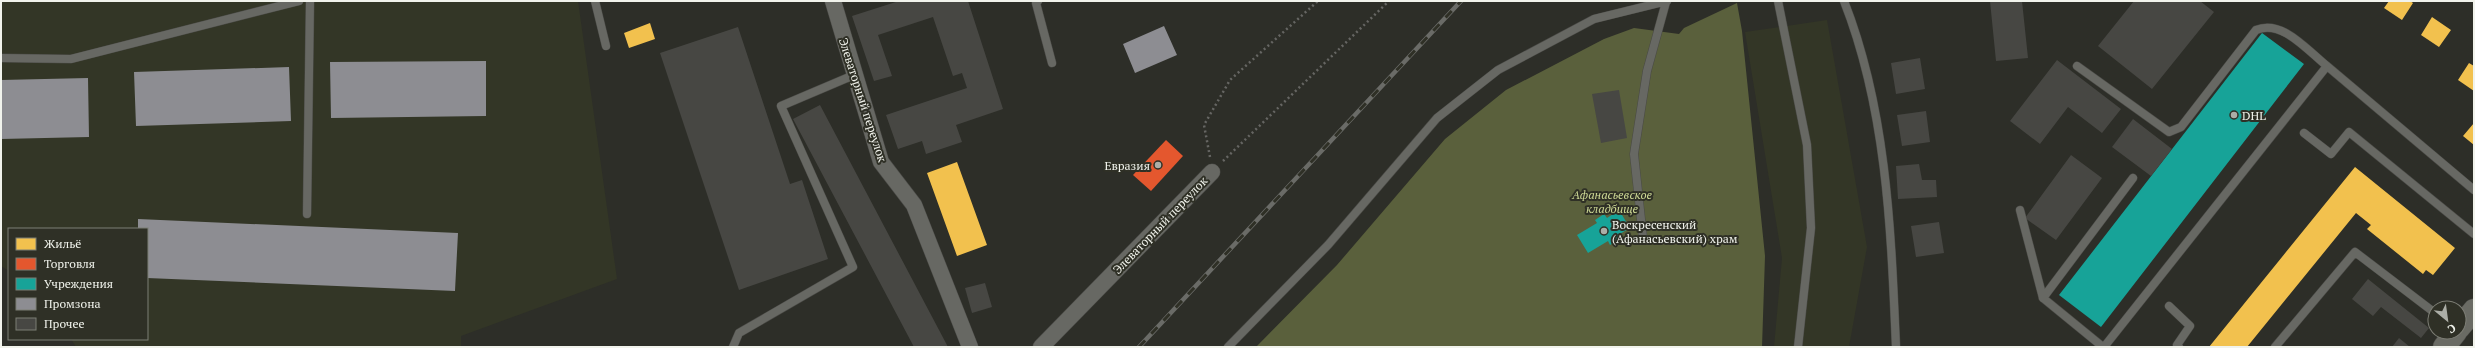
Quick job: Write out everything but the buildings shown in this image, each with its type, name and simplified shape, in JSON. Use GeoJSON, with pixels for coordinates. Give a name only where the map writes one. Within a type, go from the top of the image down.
{"type":"FeatureCollection","features":[{"type":"Feature","properties":{"kind":"main road"},"geometry":{"type":"LineString","coordinates":[[2467,318],[2474,310]]}},
{"type":"Feature","properties":{"kind":"street","name":"Элеваторный переулок"},"geometry":{"type":"LineString","coordinates":[[835,2],[854,75],[881,162],[914,205],[970,347]]}},
{"type":"Feature","properties":{"kind":"street","name":"Элеваторный переулок"},"geometry":{"type":"LineString","coordinates":[[1041,347],[1212,172]]}},
{"type":"Feature","properties":{"kind":"lane"},"geometry":{"type":"LineString","coordinates":[[1,58],[71,58],[299,1]]}},
{"type":"Feature","properties":{"kind":"lane"},"geometry":{"type":"LineString","coordinates":[[307,214],[310,1]]}},
{"type":"Feature","properties":{"kind":"lane"},"geometry":{"type":"LineString","coordinates":[[596,1],[606,46]]}},
{"type":"Feature","properties":{"kind":"lane"},"geometry":{"type":"LineString","coordinates":[[1038,1],[1036,3],[1052,63]]}},
{"type":"Feature","properties":{"kind":"lane"},"geometry":{"type":"LineString","coordinates":[[1778,1],[1807,145],[1811,228],[1798,347]]}},
{"type":"Feature","properties":{"kind":"lane"},"geometry":{"type":"LineString","coordinates":[[1844,1],[1865,63],[1880,145],[1891,225],[1896,347]]}},
{"type":"Feature","properties":{"kind":"lane"},"geometry":{"type":"LineString","coordinates":[[1228,347],[1328,245],[1437,118],[1498,70],[1594,19],[1667,2],[1647,71],[1634,154],[1644,238]]}},
{"type":"Feature","properties":{"kind":"lane"},"geometry":{"type":"LineString","coordinates":[[2077,66],[2169,132],[2181,127],[2256,30],[2266,26],[2282,30],[2474,190]]}},
{"type":"Feature","properties":{"kind":"lane"},"geometry":{"type":"LineString","coordinates":[[2020,210],[2043,298],[2103,347],[2327,66]]}},
{"type":"Feature","properties":{"kind":"lane"},"geometry":{"type":"LineString","coordinates":[[733,347],[739,333],[853,267],[781,106],[854,75]]}},
{"type":"Feature","properties":{"kind":"lane"},"geometry":{"type":"LineString","coordinates":[[2304,133],[2331,154],[2349,132],[2474,234]]}},
{"type":"Feature","properties":{"kind":"lane"},"geometry":{"type":"LineString","coordinates":[[2043,298],[2133,178]]}},
{"type":"Feature","properties":{"kind":"lane"},"geometry":{"type":"LineString","coordinates":[[2275,347],[2355,252],[2427,307]]}},
{"type":"Feature","properties":{"kind":"lane"},"geometry":{"type":"LineString","coordinates":[[2169,306],[2190,326],[2177,345],[2179,347]]}},
{"type":"Feature","properties":{"kind":"path"},"geometry":{"type":"LineString","coordinates":[[1212,172],[1204,125],[1230,80],[1318,1]]}},
{"type":"Feature","properties":{"kind":"path"},"geometry":{"type":"LineString","coordinates":[[1212,172],[1389,1]]}},
{"type":"Feature","properties":{"kind":"shaded area"},"geometry":{"type":"Polygon","coordinates":[[[1,1],[578,1],[617,279],[461,336],[461,347],[76,347],[72,340],[148,340],[148,228],[8,228],[8,270],[1,266],[1,1]]]}},
{"type":"Feature","properties":{"kind":"shaded area"},"geometry":{"type":"Polygon","coordinates":[[[1827,20],[1867,247],[1849,347],[1774,347],[1782,258],[1745,32],[1827,20]]]}},
{"type":"Feature","properties":{"kind":"green space","name":"Афанасьевское кладбище"},"geometry":{"type":"Polygon","coordinates":[[[1737,3],[1742,31],[1765,256],[1762,347],[1256,347],[1337,265],[1445,139],[1506,90],[1604,39],[1634,28],[1679,34],[1684,28],[1737,3]]]}},
{"type":"Feature","properties":{"kind":"railway"},"geometry":{"type":"LineString","coordinates":[[1139,347],[1461,1]]}},
{"type":"Feature","properties":{"kind":"place","name":"DHL"},"geometry":{"type":"Point","coordinates":[2234,115]}},
{"type":"Feature","properties":{"kind":"place","name":"Евразия"},"geometry":{"type":"Point","coordinates":[1158,165]}},
{"type":"Feature","properties":{"kind":"place","name":"Воскресенский (Афанасьевский) храм"},"geometry":{"type":"Point","coordinates":[1604,231]}}]}
